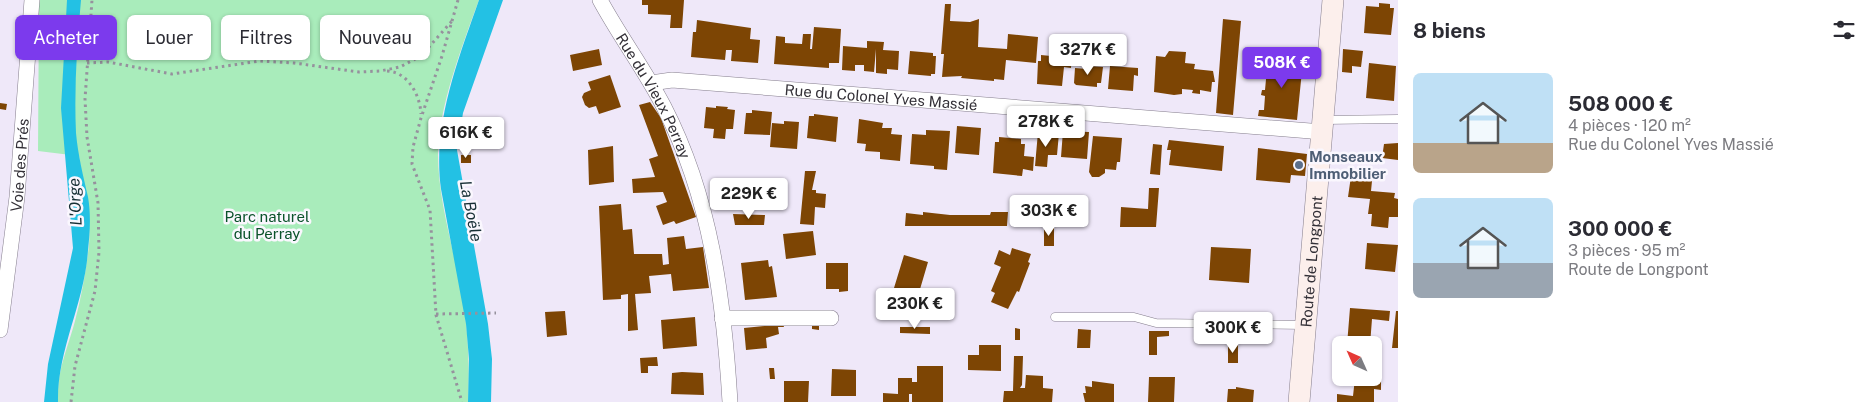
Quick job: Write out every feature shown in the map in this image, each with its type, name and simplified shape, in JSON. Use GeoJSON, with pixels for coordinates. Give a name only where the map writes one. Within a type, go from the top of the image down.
{"type":"FeatureCollection","features":[{"type":"Feature","properties":{"kind":"main road","name":"Route de Longpont"},"geometry":{"type":"LineString","coordinates":[[1299,402],[1333,0]]}},
{"type":"Feature","properties":{"kind":"street","name":"Voie des Prés"},"geometry":{"type":"LineString","coordinates":[[0,330],[17,197],[32,0]]}},
{"type":"Feature","properties":{"kind":"street","name":"Rue du Vieux Perray"},"geometry":{"type":"LineString","coordinates":[[600,0],[651,83],[680,142],[707,223],[722,318],[730,402]]}},
{"type":"Feature","properties":{"kind":"street","name":"Rue du Colonel Yves Massié"},"geometry":{"type":"LineString","coordinates":[[651,83],[672,80],[1323,126]]}},
{"type":"Feature","properties":{"kind":"street"},"geometry":{"type":"LineString","coordinates":[[722,318],[831,318]]}},
{"type":"Feature","properties":{"kind":"lane"},"geometry":{"type":"LineString","coordinates":[[1323,126],[1398,120]]}},
{"type":"Feature","properties":{"kind":"lane"},"geometry":{"type":"LineString","coordinates":[[1055,317],[1134,318],[1156,323],[1306,325]]}},
{"type":"Feature","properties":{"kind":"path"},"geometry":{"type":"LineString","coordinates":[[71,402],[75,366],[95,291],[100,252],[98,203],[86,137],[85,99],[92,0]]}},
{"type":"Feature","properties":{"kind":"path"},"geometry":{"type":"LineString","coordinates":[[458,0],[421,118],[413,147],[412,164],[430,210],[436,314],[462,402]]}},
{"type":"Feature","properties":{"kind":"path"},"geometry":{"type":"LineString","coordinates":[[380,71],[400,67],[421,56],[452,20]]}},
{"type":"Feature","properties":{"kind":"path"},"geometry":{"type":"LineString","coordinates":[[87,63],[108,62],[172,74],[260,61],[294,63],[359,72],[394,71],[404,77],[420,105],[421,118]]}},
{"type":"Feature","properties":{"kind":"path"},"geometry":{"type":"LineString","coordinates":[[436,314],[496,313]]}},
{"type":"Feature","properties":{"kind":"green space","name":"Parc naturel du Perray"},"geometry":{"type":"Polygon","coordinates":[[[39,0],[479,0],[447,97],[439,136],[438,154],[440,187],[467,329],[468,402],[58,402],[59,380],[63,360],[83,287],[88,253],[89,228],[79,156],[38,151],[39,60],[117,60],[117,15],[39,15],[39,0]]]}},
{"type":"Feature","properties":{"kind":"water","name":"L'Orge"},"geometry":{"type":"Polygon","coordinates":[[[67,0],[81,0],[80,15],[66,15],[67,0]]]}},
{"type":"Feature","properties":{"kind":"water"},"geometry":{"type":"Polygon","coordinates":[[[479,0],[503,0],[463,113],[457,150],[488,324],[492,359],[491,402],[468,402],[469,359],[466,324],[441,189],[439,165],[440,141],[449,93],[455,69],[479,0]]]}},
{"type":"Feature","properties":{"kind":"water","name":"L'Orge"},"geometry":{"type":"Polygon","coordinates":[[[64,60],[76,60],[76,133],[89,203],[90,230],[86,269],[62,364],[58,402],[44,402],[48,364],[73,248],[61,108],[64,60]]]}},
{"type":"Feature","properties":{"kind":"building"},"geometry":{"type":"Polygon","coordinates":[[[642,0],[684,0],[682,28],[670,28],[671,15],[648,14],[648,5],[642,5],[642,0]]]}},
{"type":"Feature","properties":{"kind":"building"},"geometry":{"type":"Polygon","coordinates":[[[1379,3],[1390,4],[1390,8],[1394,8],[1391,35],[1364,33],[1366,6],[1379,7],[1379,3]]]}},
{"type":"Feature","properties":{"kind":"building"},"geometry":{"type":"Polygon","coordinates":[[[945,4],[951,4],[950,21],[970,22],[979,19],[978,47],[1007,49],[1008,34],[1038,37],[1036,63],[1006,60],[1004,80],[961,78],[962,76],[942,77],[944,54],[941,54],[945,4]]]}},
{"type":"Feature","properties":{"kind":"building"},"geometry":{"type":"Polygon","coordinates":[[[1223,19],[1241,21],[1233,115],[1216,113],[1223,19]]]}},
{"type":"Feature","properties":{"kind":"building"},"geometry":{"type":"Polygon","coordinates":[[[697,20],[751,28],[750,39],[760,40],[758,63],[731,61],[732,50],[726,50],[725,60],[691,57],[693,32],[696,32],[697,20]]]}},
{"type":"Feature","properties":{"kind":"building"},"geometry":{"type":"Polygon","coordinates":[[[814,27],[841,29],[839,63],[829,63],[829,68],[774,64],[776,36],[785,37],[785,43],[802,44],[803,34],[811,34],[810,49],[812,49],[814,27]]]}},
{"type":"Feature","properties":{"kind":"building"},"geometry":{"type":"Polygon","coordinates":[[[867,41],[884,42],[883,50],[899,51],[898,70],[887,69],[887,74],[876,73],[876,49],[874,72],[864,71],[864,65],[855,65],[855,71],[842,70],[843,46],[867,48],[867,41]]]}},
{"type":"Feature","properties":{"kind":"building"},"geometry":{"type":"Polygon","coordinates":[[[1062,45],[1072,46],[1071,68],[1064,67],[1062,86],[1037,84],[1038,61],[1041,61],[1041,55],[1051,56],[1050,62],[1060,63],[1062,45]]]}},
{"type":"Feature","properties":{"kind":"building"},"geometry":{"type":"Polygon","coordinates":[[[599,49],[602,65],[573,71],[570,55],[599,49]]]}},
{"type":"Feature","properties":{"kind":"building"},"geometry":{"type":"Polygon","coordinates":[[[1343,49],[1363,51],[1361,67],[1352,66],[1352,73],[1342,72],[1343,49]]]}},
{"type":"Feature","properties":{"kind":"building"},"geometry":{"type":"Polygon","coordinates":[[[910,51],[933,53],[933,56],[936,56],[935,74],[931,74],[931,76],[908,74],[910,51]]]}},
{"type":"Feature","properties":{"kind":"building"},"geometry":{"type":"Polygon","coordinates":[[[1169,51],[1186,52],[1185,63],[1195,64],[1194,69],[1213,71],[1215,82],[1212,82],[1211,92],[1200,90],[1200,94],[1192,93],[1193,90],[1182,89],[1182,94],[1174,95],[1154,92],[1156,56],[1165,57],[1169,51]]]}},
{"type":"Feature","properties":{"kind":"building"},"geometry":{"type":"Polygon","coordinates":[[[1268,58],[1303,61],[1297,120],[1258,116],[1259,110],[1264,110],[1265,96],[1261,95],[1262,90],[1265,90],[1268,58]]]}},
{"type":"Feature","properties":{"kind":"building"},"geometry":{"type":"Polygon","coordinates":[[[1369,63],[1396,66],[1394,101],[1366,98],[1369,63]]]}},
{"type":"Feature","properties":{"kind":"building"},"geometry":{"type":"Polygon","coordinates":[[[1088,66],[1103,67],[1101,83],[1097,83],[1097,87],[1076,85],[1074,83],[1075,68],[1087,69],[1088,66]]]}},
{"type":"Feature","properties":{"kind":"building"},"geometry":{"type":"Polygon","coordinates":[[[1110,66],[1138,68],[1138,76],[1134,75],[1133,91],[1108,89],[1110,66]]]}},
{"type":"Feature","properties":{"kind":"building"},"geometry":{"type":"Polygon","coordinates":[[[610,75],[621,107],[599,114],[596,106],[589,108],[585,105],[582,97],[584,93],[591,90],[588,82],[610,75]]]}},
{"type":"Feature","properties":{"kind":"building"},"geometry":{"type":"Polygon","coordinates":[[[650,102],[661,118],[696,217],[676,224],[674,221],[663,225],[656,206],[667,202],[663,192],[633,193],[632,179],[655,177],[649,159],[658,156],[639,105],[650,102]]]}},
{"type":"Feature","properties":{"kind":"building"},"geometry":{"type":"Polygon","coordinates":[[[0,103],[7,104],[6,110],[0,109],[0,103]]]}},
{"type":"Feature","properties":{"kind":"building"},"geometry":{"type":"Polygon","coordinates":[[[716,106],[735,110],[733,129],[726,129],[725,139],[713,138],[714,129],[704,128],[706,107],[716,108],[716,106]]]}},
{"type":"Feature","properties":{"kind":"building"},"geometry":{"type":"Polygon","coordinates":[[[752,110],[772,112],[770,135],[744,134],[746,113],[752,113],[752,110]]]}},
{"type":"Feature","properties":{"kind":"building"},"geometry":{"type":"Polygon","coordinates":[[[814,114],[838,117],[836,142],[807,138],[809,116],[814,116],[814,114]]]}},
{"type":"Feature","properties":{"kind":"building"},"geometry":{"type":"Polygon","coordinates":[[[859,119],[883,123],[882,128],[892,128],[891,134],[902,135],[900,161],[880,159],[880,152],[865,151],[866,144],[857,143],[859,119]]]}},
{"type":"Feature","properties":{"kind":"building"},"geometry":{"type":"Polygon","coordinates":[[[784,121],[799,122],[797,149],[770,147],[772,123],[784,124],[784,121]]]}},
{"type":"Feature","properties":{"kind":"building"},"geometry":{"type":"Polygon","coordinates":[[[957,126],[981,128],[979,155],[955,153],[957,126]]]}},
{"type":"Feature","properties":{"kind":"building"},"geometry":{"type":"Polygon","coordinates":[[[926,130],[950,131],[947,170],[934,169],[934,166],[910,164],[912,134],[926,135],[926,130]]]}},
{"type":"Feature","properties":{"kind":"building"},"geometry":{"type":"Polygon","coordinates":[[[1063,131],[1089,132],[1087,159],[1061,157],[1063,131]]]}},
{"type":"Feature","properties":{"kind":"building"},"geometry":{"type":"Polygon","coordinates":[[[1038,132],[1059,133],[1057,155],[1048,155],[1047,167],[1035,166],[1038,132]]]}},
{"type":"Feature","properties":{"kind":"building"},"geometry":{"type":"Polygon","coordinates":[[[1093,136],[1122,138],[1120,162],[1117,162],[1116,170],[1105,169],[1105,173],[1099,177],[1092,177],[1089,172],[1093,136]]]}},
{"type":"Feature","properties":{"kind":"building"},"geometry":{"type":"Polygon","coordinates":[[[999,137],[1021,139],[1021,144],[1025,144],[1024,156],[1034,157],[1033,171],[1023,169],[1022,176],[993,173],[995,142],[999,142],[999,137]]]}},
{"type":"Feature","properties":{"kind":"building"},"geometry":{"type":"Polygon","coordinates":[[[1169,140],[1224,146],[1222,171],[1169,165],[1171,150],[1167,150],[1169,140]]]}},
{"type":"Feature","properties":{"kind":"building"},"geometry":{"type":"Polygon","coordinates":[[[1398,143],[1398,160],[1382,158],[1384,144],[1398,143]]]}},
{"type":"Feature","properties":{"kind":"building"},"geometry":{"type":"Polygon","coordinates":[[[1153,144],[1162,145],[1160,175],[1150,174],[1153,144]]]}},
{"type":"Feature","properties":{"kind":"building"},"geometry":{"type":"Polygon","coordinates":[[[613,146],[614,182],[589,185],[588,150],[613,146]]]}},
{"type":"Feature","properties":{"kind":"building"},"geometry":{"type":"Polygon","coordinates":[[[1258,148],[1307,154],[1305,176],[1291,175],[1290,183],[1256,180],[1258,148]]]}},
{"type":"Feature","properties":{"kind":"building"},"geometry":{"type":"Polygon","coordinates":[[[461,155],[471,155],[471,163],[461,163],[461,155]]]}},
{"type":"Feature","properties":{"kind":"building"},"geometry":{"type":"Polygon","coordinates":[[[1352,169],[1373,171],[1371,191],[1395,193],[1394,198],[1398,199],[1398,217],[1389,217],[1388,228],[1371,226],[1372,214],[1368,214],[1370,199],[1348,197],[1352,169]]]}},
{"type":"Feature","properties":{"kind":"building"},"geometry":{"type":"Polygon","coordinates":[[[805,171],[816,171],[812,190],[816,190],[816,193],[826,194],[825,208],[815,207],[814,225],[800,224],[805,171]]]}},
{"type":"Feature","properties":{"kind":"building"},"geometry":{"type":"Polygon","coordinates":[[[720,178],[729,181],[728,184],[737,188],[736,200],[728,205],[712,194],[720,178]]]}},
{"type":"Feature","properties":{"kind":"building"},"geometry":{"type":"Polygon","coordinates":[[[1149,188],[1159,188],[1156,227],[1120,227],[1121,207],[1148,209],[1149,188]]]}},
{"type":"Feature","properties":{"kind":"building"},"geometry":{"type":"Polygon","coordinates":[[[621,204],[623,230],[632,229],[634,254],[662,254],[663,265],[669,264],[667,238],[684,236],[686,249],[703,247],[709,288],[673,291],[671,274],[649,276],[651,293],[635,294],[638,330],[628,331],[628,294],[621,295],[621,299],[603,300],[599,206],[621,204]]]}},
{"type":"Feature","properties":{"kind":"building"},"geometry":{"type":"Polygon","coordinates":[[[1043,211],[1056,213],[1055,226],[1030,226],[1030,215],[1042,215],[1043,211]]]}},
{"type":"Feature","properties":{"kind":"building"},"geometry":{"type":"Polygon","coordinates":[[[923,212],[950,215],[990,215],[991,212],[1008,212],[1007,226],[905,226],[906,213],[923,215],[923,212]]]}},
{"type":"Feature","properties":{"kind":"building"},"geometry":{"type":"Polygon","coordinates":[[[733,214],[765,215],[764,225],[735,225],[733,214]]]}},
{"type":"Feature","properties":{"kind":"building"},"geometry":{"type":"Polygon","coordinates":[[[1057,215],[1074,215],[1074,226],[1057,226],[1057,215]]]}},
{"type":"Feature","properties":{"kind":"building"},"geometry":{"type":"Polygon","coordinates":[[[1044,228],[1054,228],[1054,246],[1044,246],[1044,228]]]}},
{"type":"Feature","properties":{"kind":"building"},"geometry":{"type":"Polygon","coordinates":[[[813,231],[816,255],[786,259],[783,234],[813,231]]]}},
{"type":"Feature","properties":{"kind":"building"},"geometry":{"type":"Polygon","coordinates":[[[1367,243],[1398,245],[1395,272],[1365,269],[1367,243]]]}},
{"type":"Feature","properties":{"kind":"building"},"geometry":{"type":"Polygon","coordinates":[[[1211,247],[1251,249],[1249,283],[1209,280],[1211,247]]]}},
{"type":"Feature","properties":{"kind":"building"},"geometry":{"type":"Polygon","coordinates":[[[1012,248],[1031,254],[1028,262],[1030,263],[1019,292],[1017,291],[1008,309],[991,302],[995,293],[991,291],[1001,267],[994,264],[999,250],[1010,255],[1012,248]]]}},
{"type":"Feature","properties":{"kind":"building"},"geometry":{"type":"Polygon","coordinates":[[[904,255],[928,262],[918,296],[894,288],[904,255]]]}},
{"type":"Feature","properties":{"kind":"building"},"geometry":{"type":"Polygon","coordinates":[[[768,260],[769,267],[772,266],[777,297],[745,300],[741,263],[768,260]]]}},
{"type":"Feature","properties":{"kind":"building"},"geometry":{"type":"Polygon","coordinates":[[[826,263],[848,263],[848,291],[839,292],[839,289],[826,289],[826,263]]]}},
{"type":"Feature","properties":{"kind":"building"},"geometry":{"type":"Polygon","coordinates":[[[1350,308],[1390,311],[1389,321],[1372,319],[1371,336],[1348,336],[1350,308]]]}},
{"type":"Feature","properties":{"kind":"building"},"geometry":{"type":"Polygon","coordinates":[[[565,311],[567,335],[547,337],[545,312],[565,311]]]}},
{"type":"Feature","properties":{"kind":"building"},"geometry":{"type":"Polygon","coordinates":[[[1396,311],[1398,311],[1398,348],[1392,348],[1396,311]]]}},
{"type":"Feature","properties":{"kind":"building"},"geometry":{"type":"Polygon","coordinates":[[[695,317],[697,346],[663,349],[661,320],[695,317]]]}},
{"type":"Feature","properties":{"kind":"building"},"geometry":{"type":"Polygon","coordinates":[[[783,324],[784,327],[778,327],[779,334],[766,338],[767,348],[746,350],[744,328],[783,324]]]}},
{"type":"Feature","properties":{"kind":"building"},"geometry":{"type":"Polygon","coordinates":[[[812,325],[819,325],[819,330],[812,329],[812,325]]]}},
{"type":"Feature","properties":{"kind":"building"},"geometry":{"type":"Polygon","coordinates":[[[900,327],[930,327],[930,334],[900,333],[900,327]]]}},
{"type":"Feature","properties":{"kind":"building"},"geometry":{"type":"Polygon","coordinates":[[[1015,328],[1020,329],[1020,340],[1015,340],[1015,328]]]}},
{"type":"Feature","properties":{"kind":"building"},"geometry":{"type":"Polygon","coordinates":[[[1078,329],[1091,330],[1090,348],[1077,348],[1078,329]]]}},
{"type":"Feature","properties":{"kind":"building"},"geometry":{"type":"Polygon","coordinates":[[[1149,331],[1169,331],[1169,336],[1157,337],[1157,355],[1149,355],[1149,331]]]}},
{"type":"Feature","properties":{"kind":"building"},"geometry":{"type":"Polygon","coordinates":[[[1228,344],[1238,345],[1238,363],[1228,363],[1228,344]]]}},
{"type":"Feature","properties":{"kind":"building"},"geometry":{"type":"Polygon","coordinates":[[[979,345],[1001,345],[1001,371],[968,370],[968,355],[979,355],[979,345]]]}},
{"type":"Feature","properties":{"kind":"building"},"geometry":{"type":"Polygon","coordinates":[[[1014,356],[1023,356],[1022,385],[1020,388],[1025,388],[1026,375],[1043,376],[1043,388],[1053,389],[1052,402],[1003,402],[1004,391],[1013,391],[1014,356]]]}},
{"type":"Feature","properties":{"kind":"building"},"geometry":{"type":"Polygon","coordinates":[[[657,357],[658,366],[648,366],[648,373],[641,373],[640,358],[657,357]]]}},
{"type":"Feature","properties":{"kind":"building"},"geometry":{"type":"Polygon","coordinates":[[[917,366],[943,366],[943,402],[912,402],[912,394],[909,394],[909,402],[883,402],[883,393],[898,394],[898,378],[912,378],[912,382],[917,382],[917,366]]]}},
{"type":"Feature","properties":{"kind":"building"},"geometry":{"type":"Polygon","coordinates":[[[769,368],[774,368],[775,379],[770,379],[769,368]]]}},
{"type":"Feature","properties":{"kind":"building"},"geometry":{"type":"Polygon","coordinates":[[[832,369],[856,370],[856,396],[831,396],[832,369]]]}},
{"type":"Feature","properties":{"kind":"building"},"geometry":{"type":"Polygon","coordinates":[[[672,373],[703,373],[704,395],[671,394],[672,373]]]}},
{"type":"Feature","properties":{"kind":"building"},"geometry":{"type":"Polygon","coordinates":[[[1149,377],[1175,377],[1174,402],[1148,402],[1149,377]]]}},
{"type":"Feature","properties":{"kind":"building"},"geometry":{"type":"Polygon","coordinates":[[[784,381],[809,381],[808,402],[784,402],[784,381]]]}},
{"type":"Feature","properties":{"kind":"building"},"geometry":{"type":"Polygon","coordinates":[[[1092,381],[1114,384],[1114,402],[1085,402],[1083,393],[1086,393],[1085,386],[1092,387],[1092,381]]]}},
{"type":"Feature","properties":{"kind":"building"},"geometry":{"type":"Polygon","coordinates":[[[1354,386],[1381,386],[1381,390],[1374,389],[1374,402],[1337,402],[1337,394],[1353,396],[1354,386]]]}},
{"type":"Feature","properties":{"kind":"building"},"geometry":{"type":"Polygon","coordinates":[[[1236,387],[1254,390],[1253,402],[1227,402],[1228,389],[1236,389],[1236,387]]]}},
{"type":"Feature","properties":{"kind":"place","name":"Monseaux Immobilier"},"geometry":{"type":"Point","coordinates":[1299,165]}},
{"type":"Feature","properties":{"kind":"water label","name":"La Boële"},"geometry":{"type":"Point","coordinates":[471,211]}}]}
